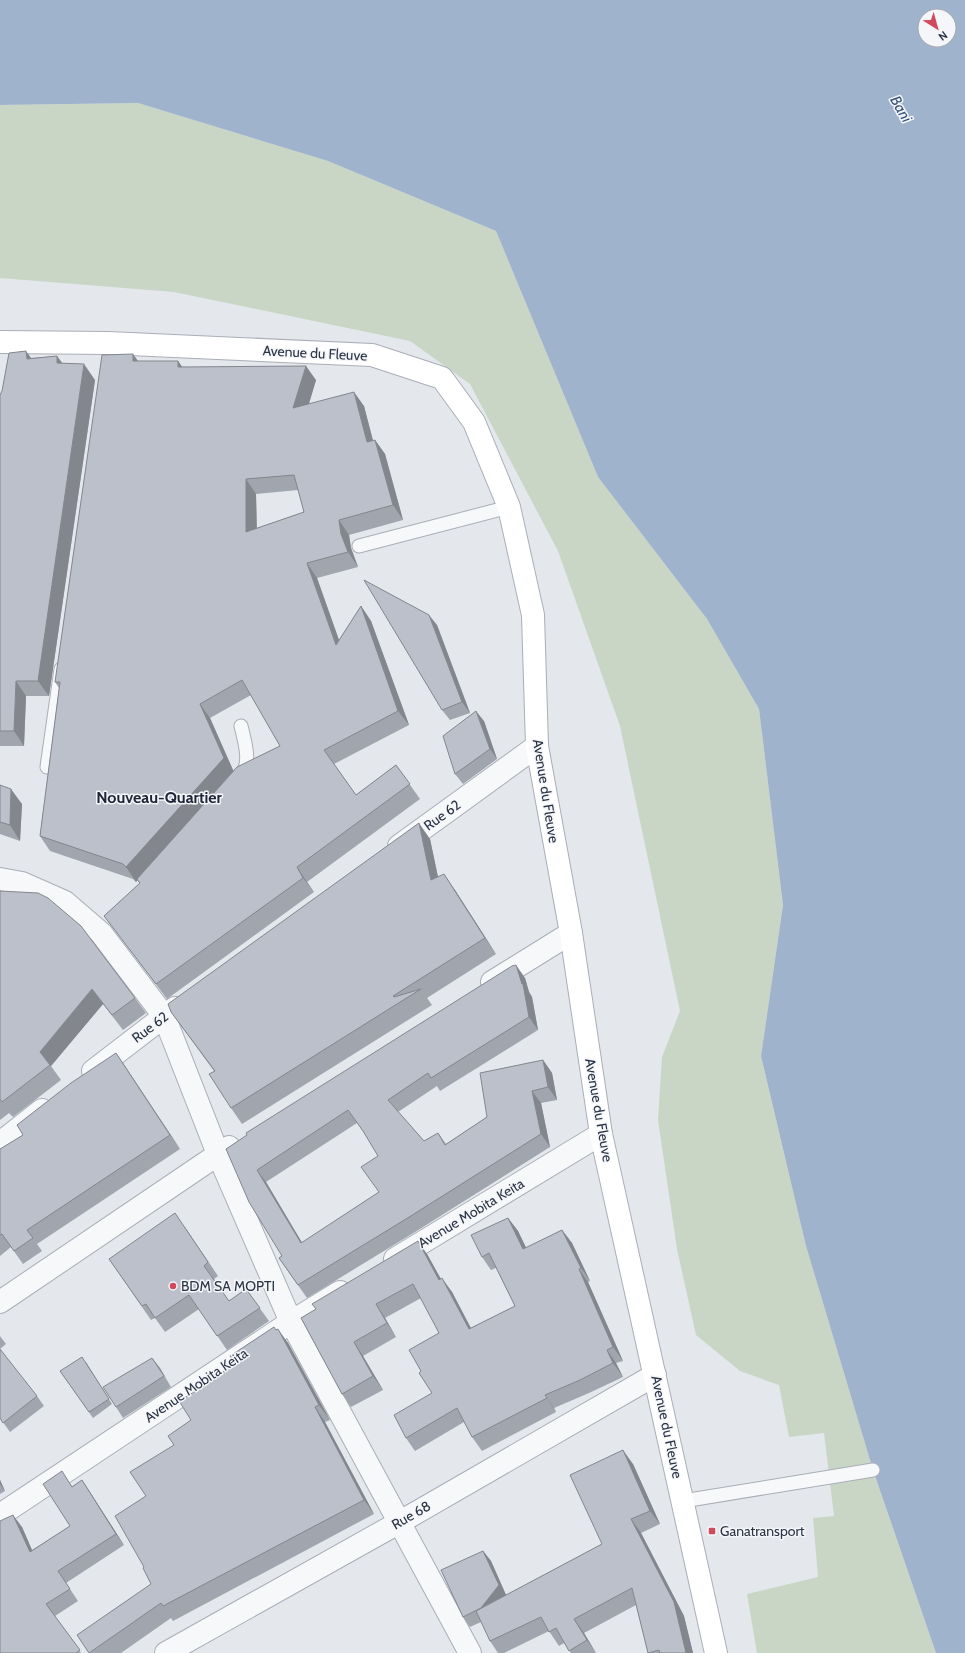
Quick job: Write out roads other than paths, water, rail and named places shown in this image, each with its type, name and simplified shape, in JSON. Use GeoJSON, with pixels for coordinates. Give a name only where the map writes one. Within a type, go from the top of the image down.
{"type":"FeatureCollection","features":[{"type":"Feature","properties":{"kind":"street","name":"Avenue du Fleuve"},"geometry":{"type":"LineString","coordinates":[[6,342],[106,351],[372,355],[442,378],[474,422],[509,507],[533,615],[537,746],[571,933],[601,1134],[716,1653]]}},
{"type":"Feature","properties":{"kind":"street"},"geometry":{"type":"LineString","coordinates":[[6,342],[7,366]]}},
{"type":"Feature","properties":{"kind":"street","name":"Rue 62"},"geometry":{"type":"LineString","coordinates":[[383,858],[537,746]]}},
{"type":"Feature","properties":{"kind":"street"},"geometry":{"type":"LineString","coordinates":[[0,879],[22,883],[65,902],[106,927],[164,1016],[218,1154],[291,1322],[470,1653]]}},
{"type":"Feature","properties":{"kind":"street"},"geometry":{"type":"LineString","coordinates":[[478,991],[571,933]]}},
{"type":"Feature","properties":{"kind":"street","name":"Rue 62"},"geometry":{"type":"LineString","coordinates":[[76,1084],[164,1016],[190,998]]}},
{"type":"Feature","properties":{"kind":"street"},"geometry":{"type":"LineString","coordinates":[[0,1142],[57,1099]]}},
{"type":"Feature","properties":{"kind":"street","name":"Avenue Mobita Keita"},"geometry":{"type":"LineString","coordinates":[[378,1269],[601,1134]]}},
{"type":"Feature","properties":{"kind":"street"},"geometry":{"type":"LineString","coordinates":[[0,1302],[244,1137]]}},
{"type":"Feature","properties":{"kind":"street","name":"Avenue Mobita Keita"},"geometry":{"type":"LineString","coordinates":[[0,1515],[291,1322],[358,1281]]}},
{"type":"Feature","properties":{"kind":"street","name":"Rue 68"},"geometry":{"type":"LineString","coordinates":[[166,1653],[400,1522],[655,1374]]}},
{"type":"Feature","properties":{"kind":"lane"},"geometry":{"type":"LineString","coordinates":[[359,546],[509,507]]}},
{"type":"Feature","properties":{"kind":"lane"},"geometry":{"type":"LineString","coordinates":[[47,767],[63,657]]}},
{"type":"Feature","properties":{"kind":"lane"},"geometry":{"type":"LineString","coordinates":[[231,790],[244,773],[248,752],[241,726]]}},
{"type":"Feature","properties":{"kind":"lane"},"geometry":{"type":"LineString","coordinates":[[683,1501],[873,1470]]}},
{"type":"Feature","properties":{"kind":"water","name":"Bani"},"geometry":{"type":"Polygon","coordinates":[[[0,0],[965,0],[965,1653],[936,1653],[873,1470],[806,1246],[761,1056],[783,905],[759,709],[707,619],[598,477],[496,231],[328,161],[138,103],[0,105],[0,0]]]}},
{"type":"Feature","properties":{"kind":"place","name":"BDM SA MOPTI"},"geometry":{"type":"Point","coordinates":[173,1286]}},
{"type":"Feature","properties":{"kind":"place","name":"Ganatransport"},"geometry":{"type":"Point","coordinates":[712,1531]}},
{"type":"Feature","properties":{"kind":"district","name":"Nouveau-Quartier"},"geometry":{"type":"Point","coordinates":[159,797]}}]}
